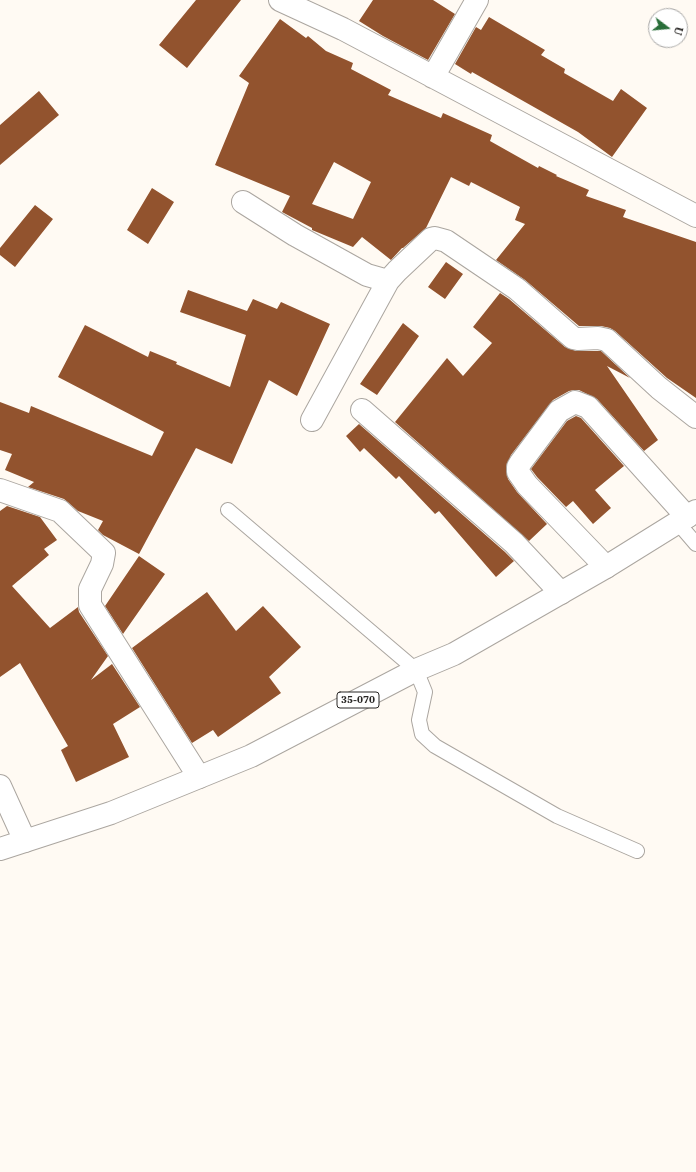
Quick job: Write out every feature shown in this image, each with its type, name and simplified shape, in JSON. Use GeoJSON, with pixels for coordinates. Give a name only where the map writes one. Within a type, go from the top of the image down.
{"type":"FeatureCollection","features":[{"type":"Feature","properties":{"kind":"street"},"geometry":{"type":"LineString","coordinates":[[280,0],[343,29],[696,216]]}},
{"type":"Feature","properties":{"kind":"street"},"geometry":{"type":"LineString","coordinates":[[433,77],[477,0]]}},
{"type":"Feature","properties":{"kind":"street"},"geometry":{"type":"LineString","coordinates":[[243,202],[295,235],[367,275],[388,282]]}},
{"type":"Feature","properties":{"kind":"street"},"geometry":{"type":"LineString","coordinates":[[312,420],[388,282],[397,271],[430,239],[435,238],[446,241],[518,289],[573,338],[598,338],[607,340],[659,388],[696,417]]}},
{"type":"Feature","properties":{"kind":"street"},"geometry":{"type":"LineString","coordinates":[[606,567],[527,485],[518,472],[518,467],[521,462],[559,411],[575,402],[588,407],[687,517]]}},
{"type":"Feature","properties":{"kind":"street"},"geometry":{"type":"LineString","coordinates":[[362,410],[514,543],[561,593]]}},
{"type":"Feature","properties":{"kind":"street"},"geometry":{"type":"LineString","coordinates":[[0,490],[60,511],[104,553],[102,564],[90,589],[90,605],[199,777]]}},
{"type":"Feature","properties":{"kind":"street","name":"35-070"},"geometry":{"type":"LineString","coordinates":[[0,849],[111,813],[251,756],[416,670],[454,654],[606,567],[687,517]]}},
{"type":"Feature","properties":{"kind":"street"},"geometry":{"type":"LineString","coordinates":[[0,786],[25,841]]}},
{"type":"Feature","properties":{"kind":"lane"},"geometry":{"type":"LineString","coordinates":[[228,510],[416,670],[425,692],[420,720],[422,734],[436,746],[557,816],[637,851]]}},
{"type":"Feature","properties":{"kind":"lane"},"geometry":{"type":"LineString","coordinates":[[687,517],[696,544]]}},
{"type":"Feature","properties":{"kind":"building"},"geometry":{"type":"Polygon","coordinates":[[[196,0],[241,0],[187,68],[159,45],[196,0]]]}},
{"type":"Feature","properties":{"kind":"building"},"geometry":{"type":"Polygon","coordinates":[[[373,0],[433,0],[455,14],[428,60],[383,36],[359,21],[373,0]]]}},
{"type":"Feature","properties":{"kind":"building"},"geometry":{"type":"Polygon","coordinates":[[[489,17],[545,50],[541,55],[565,69],[564,73],[613,101],[621,89],[647,108],[612,157],[578,132],[472,72],[471,74],[455,64],[476,27],[481,30],[489,17]]]}},
{"type":"Feature","properties":{"kind":"building"},"geometry":{"type":"Polygon","coordinates":[[[280,19],[306,38],[308,36],[326,51],[353,63],[351,69],[391,90],[388,95],[441,118],[443,113],[492,135],[490,141],[538,168],[539,166],[557,175],[556,176],[589,190],[586,196],[626,210],[623,217],[696,242],[696,398],[667,378],[615,331],[601,326],[579,326],[525,280],[496,260],[525,224],[515,220],[520,207],[471,182],[469,186],[451,177],[426,228],[402,248],[391,260],[362,237],[353,247],[312,230],[312,228],[282,212],[290,196],[215,165],[249,83],[239,76],[280,19]],[[334,162],[312,204],[353,219],[371,182],[334,162]]]}},
{"type":"Feature","properties":{"kind":"building"},"geometry":{"type":"Polygon","coordinates":[[[39,91],[59,115],[0,165],[0,125],[39,91]]]}},
{"type":"Feature","properties":{"kind":"building"},"geometry":{"type":"Polygon","coordinates":[[[152,188],[174,202],[148,244],[127,230],[152,188]]]}},
{"type":"Feature","properties":{"kind":"building"},"geometry":{"type":"Polygon","coordinates":[[[35,205],[53,219],[15,267],[0,255],[0,248],[35,205]]]}},
{"type":"Feature","properties":{"kind":"building"},"geometry":{"type":"Polygon","coordinates":[[[446,262],[463,274],[445,299],[428,287],[446,262]]]}},
{"type":"Feature","properties":{"kind":"building"},"geometry":{"type":"Polygon","coordinates":[[[188,290],[247,311],[253,299],[277,309],[281,302],[330,324],[297,396],[269,380],[232,464],[196,448],[139,554],[103,535],[98,530],[103,521],[78,511],[64,499],[28,487],[34,482],[5,470],[12,454],[0,450],[0,402],[29,413],[31,406],[152,456],[164,432],[58,377],[85,325],[148,357],[150,351],[230,387],[246,335],[180,312],[188,290]]]}},
{"type":"Feature","properties":{"kind":"building"},"geometry":{"type":"Polygon","coordinates":[[[500,293],[565,347],[576,351],[601,351],[630,378],[607,366],[658,440],[644,451],[597,399],[579,390],[569,391],[553,400],[511,455],[506,467],[508,479],[517,492],[547,524],[529,541],[395,422],[447,358],[463,376],[492,343],[473,327],[500,293]]]}},
{"type":"Feature","properties":{"kind":"building"},"geometry":{"type":"Polygon","coordinates":[[[403,323],[419,336],[377,395],[360,384],[403,323]]]}},
{"type":"Feature","properties":{"kind":"building"},"geometry":{"type":"Polygon","coordinates":[[[576,416],[581,418],[624,466],[595,490],[611,508],[593,524],[573,501],[566,507],[531,469],[567,421],[576,416]]]}},
{"type":"Feature","properties":{"kind":"building"},"geometry":{"type":"Polygon","coordinates":[[[359,424],[514,561],[496,577],[439,511],[435,514],[399,476],[396,479],[364,448],[360,452],[346,436],[359,424]]]}},
{"type":"Feature","properties":{"kind":"building"},"geometry":{"type":"Polygon","coordinates":[[[7,506],[40,517],[57,540],[44,549],[49,555],[12,586],[50,628],[78,607],[79,612],[108,656],[91,680],[112,664],[140,707],[113,724],[129,757],[76,782],[61,750],[68,746],[20,663],[0,677],[0,511],[7,506]]]}},
{"type":"Feature","properties":{"kind":"building"},"geometry":{"type":"Polygon","coordinates":[[[139,556],[165,574],[123,634],[105,606],[139,556]]]}},
{"type":"Feature","properties":{"kind":"building"},"geometry":{"type":"Polygon","coordinates":[[[207,592],[236,631],[263,606],[301,647],[269,677],[281,693],[218,737],[213,730],[192,743],[132,648],[207,592]]]}}]}
